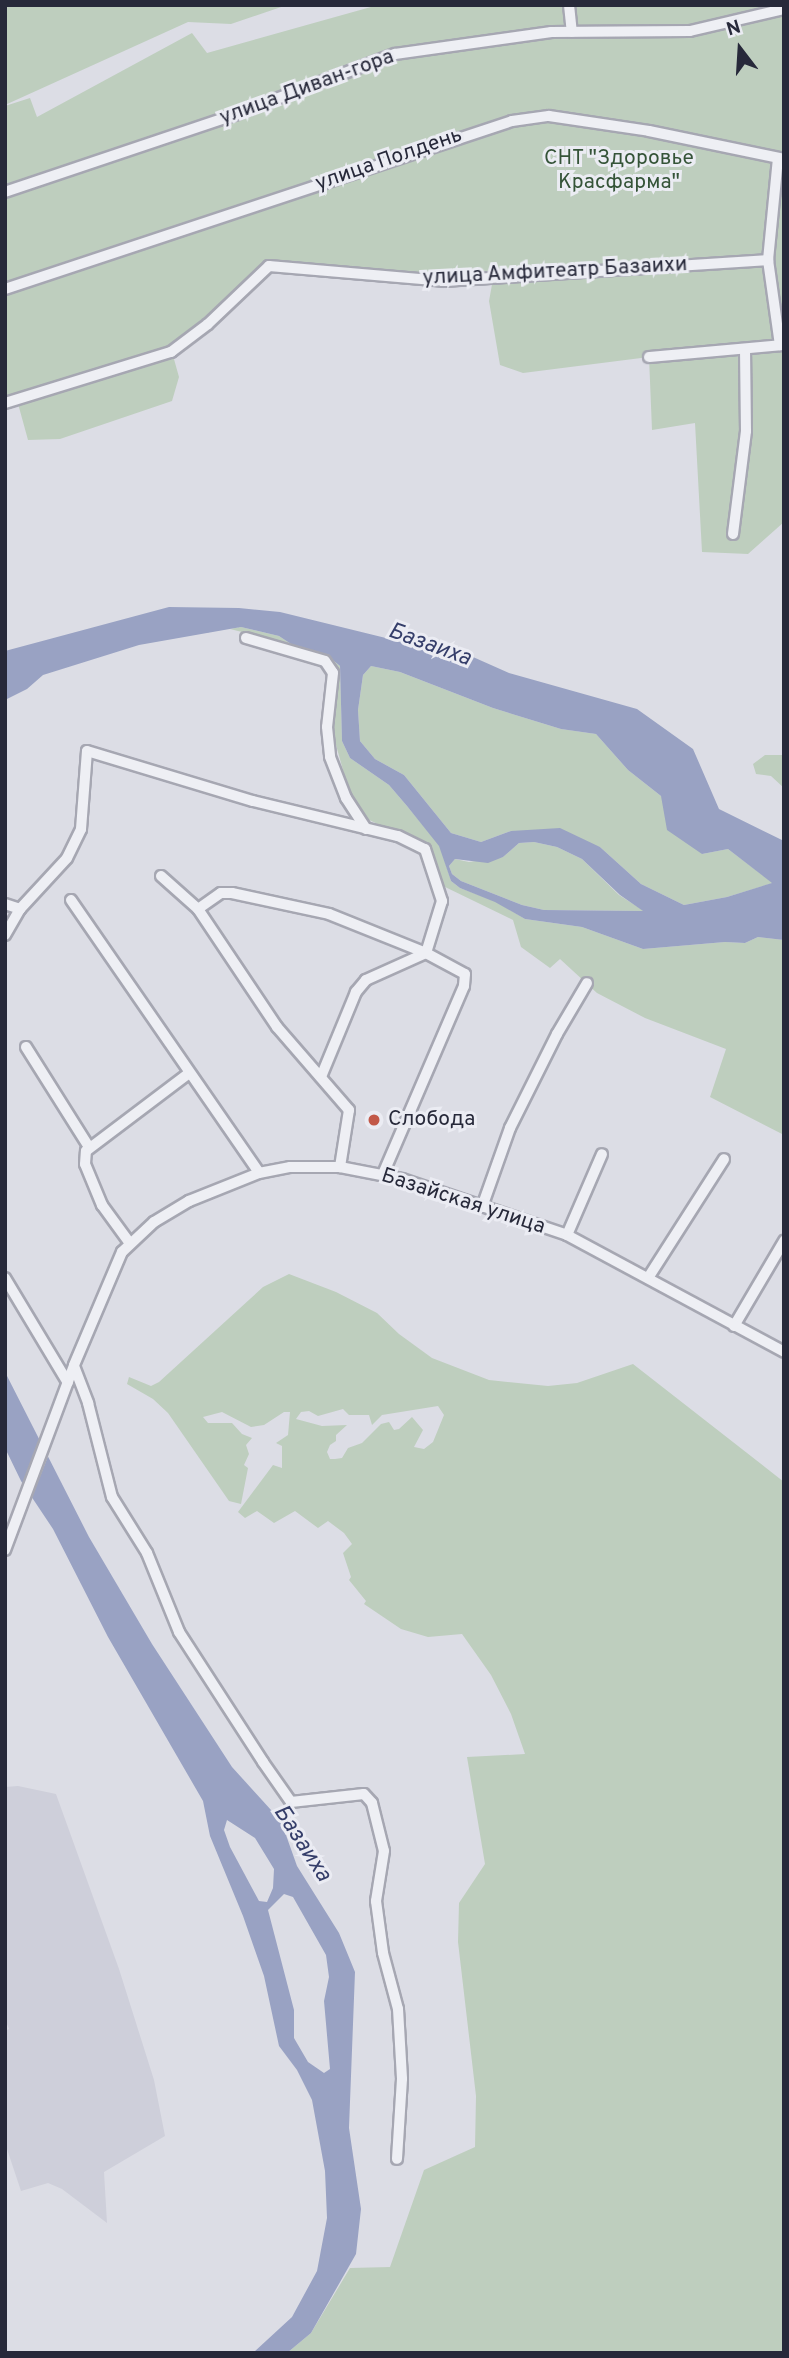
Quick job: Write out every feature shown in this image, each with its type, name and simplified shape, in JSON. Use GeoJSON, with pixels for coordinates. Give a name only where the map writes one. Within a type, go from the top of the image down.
{"type":"FeatureCollection","features":[{"type":"Feature","properties":{"kind":"street"},"geometry":{"type":"LineString","coordinates":[[569,5],[572,32]]}},
{"type":"Feature","properties":{"kind":"street","name":"улица Диван-гора"},"geometry":{"type":"LineString","coordinates":[[5,191],[234,115],[395,54],[572,32],[690,32],[784,9]]}},
{"type":"Feature","properties":{"kind":"street","name":"улица Полдень"},"geometry":{"type":"LineString","coordinates":[[5,289],[512,121],[549,116],[649,131],[781,158]]}},
{"type":"Feature","properties":{"kind":"street"},"geometry":{"type":"LineString","coordinates":[[649,357],[782,345],[768,260],[781,158]]}},
{"type":"Feature","properties":{"kind":"street","name":"улица Амфитеатр Базаихи"},"geometry":{"type":"LineString","coordinates":[[5,402],[171,352],[208,324],[270,265],[445,281],[768,260]]}},
{"type":"Feature","properties":{"kind":"street"},"geometry":{"type":"LineString","coordinates":[[733,534],[746,431],[745,350]]}},
{"type":"Feature","properties":{"kind":"street"},"geometry":{"type":"LineString","coordinates":[[246,638],[325,661],[333,673],[327,727],[330,757],[346,798],[366,829]]}},
{"type":"Feature","properties":{"kind":"street"},"geometry":{"type":"LineString","coordinates":[[5,935],[20,909],[67,858],[80,829],[87,751],[253,801],[398,836],[425,849],[442,901],[426,953],[366,980],[356,992],[321,1077]]}},
{"type":"Feature","properties":{"kind":"street"},"geometry":{"type":"LineString","coordinates":[[161,876],[198,909],[278,1027],[349,1110],[340,1167]]}},
{"type":"Feature","properties":{"kind":"street"},"geometry":{"type":"LineString","coordinates":[[198,909],[221,893],[232,893],[330,914],[426,953],[465,974],[464,986],[383,1174]]}},
{"type":"Feature","properties":{"kind":"street"},"geometry":{"type":"LineString","coordinates":[[71,900],[259,1173]]}},
{"type":"Feature","properties":{"kind":"street"},"geometry":{"type":"LineString","coordinates":[[5,904],[20,909]]}},
{"type":"Feature","properties":{"kind":"street"},"geometry":{"type":"LineString","coordinates":[[482,1207],[510,1128],[557,1034],[587,984]]}},
{"type":"Feature","properties":{"kind":"street"},"geometry":{"type":"LineString","coordinates":[[26,1047],[89,1147]]}},
{"type":"Feature","properties":{"kind":"street"},"geometry":{"type":"LineString","coordinates":[[129,1242],[102,1205],[85,1164],[86,1151],[189,1073]]}},
{"type":"Feature","properties":{"kind":"street"},"geometry":{"type":"LineString","coordinates":[[567,1235],[602,1154]]}},
{"type":"Feature","properties":{"kind":"street"},"geometry":{"type":"LineString","coordinates":[[648,1278],[724,1159]]}},
{"type":"Feature","properties":{"kind":"street","name":"Базайская улица"},"geometry":{"type":"LineString","coordinates":[[5,1550],[114,1265],[129,1242],[153,1222],[189,1201],[259,1173],[290,1167],[340,1167],[383,1174],[567,1235],[784,1352]]}},
{"type":"Feature","properties":{"kind":"street"},"geometry":{"type":"LineString","coordinates":[[734,1326],[784,1241]]}},
{"type":"Feature","properties":{"kind":"street"},"geometry":{"type":"LineString","coordinates":[[5,1278],[68,1383]]}},
{"type":"Feature","properties":{"kind":"street"},"geometry":{"type":"LineString","coordinates":[[74,1365],[88,1403],[112,1496],[147,1553],[179,1632],[263,1762],[291,1802],[364,1794],[372,1803],[384,1851],[376,1901],[383,1953],[398,2009],[402,2079],[397,2158]]}},
{"type":"Feature","properties":{"kind":"shaded area"},"geometry":{"type":"Polygon","coordinates":[[[18,1786],[56,1794],[119,1969],[154,2080],[165,2136],[104,2172],[107,2223],[62,2189],[48,2183],[21,2191],[5,2143],[5,2031],[9,2029],[5,2019],[5,1787],[18,1786]]]}},
{"type":"Feature","properties":{"kind":"green space"},"geometry":{"type":"Polygon","coordinates":[[[5,5],[287,5],[231,24],[188,22],[5,105],[5,5]]]}},
{"type":"Feature","properties":{"kind":"green space","name":"СНТ \"Здоровье Красфарма\""},"geometry":{"type":"Polygon","coordinates":[[[378,5],[784,5],[784,522],[748,554],[702,552],[695,423],[652,430],[649,357],[523,373],[500,365],[489,301],[493,279],[445,281],[269,266],[172,352],[179,377],[172,401],[60,439],[28,440],[17,400],[5,403],[5,106],[30,98],[37,117],[192,33],[207,53],[378,5]]]}},
{"type":"Feature","properties":{"kind":"green space"},"geometry":{"type":"Polygon","coordinates":[[[241,627],[279,636],[291,644],[230,629],[241,627]]]}},
{"type":"Feature","properties":{"kind":"green space"},"geometry":{"type":"Polygon","coordinates":[[[328,656],[340,666],[342,741],[350,758],[389,785],[407,806],[440,846],[451,881],[460,888],[495,901],[525,919],[582,927],[643,949],[725,942],[745,943],[758,937],[784,940],[784,1135],[710,1097],[726,1049],[645,1018],[597,993],[560,959],[550,968],[521,947],[513,920],[441,885],[430,849],[365,818],[350,795],[336,745],[333,728],[336,668],[328,656]]]}},
{"type":"Feature","properties":{"kind":"green space"},"geometry":{"type":"Polygon","coordinates":[[[371,666],[400,672],[493,708],[561,729],[596,734],[628,770],[661,796],[702,854],[728,849],[773,883],[727,897],[684,905],[641,884],[600,847],[511,831],[481,842],[451,833],[404,775],[375,759],[360,741],[358,710],[363,675],[371,666]]]}},
{"type":"Feature","properties":{"kind":"green space"},"geometry":{"type":"Polygon","coordinates":[[[765,755],[784,755],[784,788],[771,776],[756,774],[753,764],[765,755]]]}},
{"type":"Feature","properties":{"kind":"green space"},"geometry":{"type":"Polygon","coordinates":[[[534,842],[557,847],[582,859],[619,895],[644,911],[544,910],[522,905],[461,881],[452,874],[449,866],[455,859],[469,862],[503,857],[519,843],[534,842]]]}},
{"type":"Feature","properties":{"kind":"green space"},"geometry":{"type":"Polygon","coordinates":[[[289,1274],[336,1292],[377,1313],[399,1334],[432,1358],[489,1380],[548,1386],[577,1383],[633,1364],[784,1482],[784,2353],[287,2353],[311,2333],[350,2268],[390,2267],[424,2170],[475,2147],[476,2096],[458,1942],[459,1903],[485,1864],[467,1757],[525,1754],[511,1714],[491,1675],[462,1634],[428,1637],[401,1629],[364,1604],[366,1601],[349,1580],[351,1577],[343,1553],[352,1544],[344,1533],[328,1521],[318,1528],[295,1511],[274,1523],[257,1511],[245,1518],[238,1512],[273,1465],[282,1468],[282,1446],[276,1443],[288,1435],[290,1412],[284,1412],[264,1425],[251,1427],[222,1412],[203,1417],[208,1423],[232,1423],[242,1434],[252,1438],[246,1445],[249,1454],[244,1465],[248,1468],[241,1504],[229,1501],[168,1413],[153,1399],[127,1384],[129,1377],[151,1386],[159,1382],[263,1287],[289,1274]],[[438,1406],[382,1415],[372,1425],[369,1415],[349,1415],[343,1409],[318,1416],[309,1411],[301,1412],[296,1419],[322,1426],[347,1425],[336,1435],[336,1441],[330,1445],[327,1452],[330,1459],[335,1459],[342,1458],[348,1448],[362,1443],[381,1424],[389,1422],[394,1430],[399,1429],[412,1417],[423,1430],[414,1447],[424,1449],[433,1442],[444,1415],[438,1406]]]}},
{"type":"Feature","properties":{"kind":"water","name":"Базаиха"},"geometry":{"type":"Polygon","coordinates":[[[169,607],[239,608],[280,612],[398,641],[446,645],[509,673],[637,709],[693,749],[719,809],[784,841],[784,940],[758,937],[745,943],[725,942],[643,949],[582,927],[525,919],[495,902],[460,888],[451,881],[439,846],[407,806],[389,785],[350,758],[342,741],[340,666],[328,656],[291,644],[279,636],[241,627],[139,645],[43,675],[27,689],[5,700],[5,651],[169,607]],[[371,666],[363,675],[358,710],[360,741],[375,759],[404,775],[451,833],[481,842],[511,831],[560,828],[600,847],[641,884],[684,905],[727,897],[772,883],[728,849],[702,854],[667,830],[661,796],[628,770],[596,734],[561,729],[493,708],[400,672],[371,666]],[[534,842],[519,843],[503,857],[488,863],[455,859],[449,866],[452,874],[461,881],[522,905],[544,910],[643,911],[620,895],[582,859],[557,847],[534,842]]]}},
{"type":"Feature","properties":{"kind":"water"},"geometry":{"type":"Polygon","coordinates":[[[5,1372],[89,1537],[152,1644],[232,1767],[281,1821],[297,1866],[339,1933],[355,1972],[349,2128],[361,2209],[356,2254],[311,2333],[287,2353],[253,2353],[292,2317],[317,2271],[327,2218],[325,2171],[312,2100],[297,2070],[279,2046],[264,1976],[210,1836],[203,1801],[108,1637],[53,1529],[21,1481],[5,1448],[5,1372]],[[227,1820],[224,1830],[230,1847],[259,1901],[267,1902],[273,1888],[274,1869],[255,1838],[227,1820]],[[284,1894],[268,1910],[294,2010],[294,2038],[308,2062],[324,2073],[330,2069],[324,2001],[329,1977],[326,1955],[293,1897],[284,1894]]]}},
{"type":"Feature","properties":{"kind":"pier"},"geometry":{"type":"Polygon","coordinates":[[[42,1435],[50,1451],[30,1502],[21,1488],[42,1435]]]}},
{"type":"Feature","properties":{"kind":"place","name":"Слобода"},"geometry":{"type":"Point","coordinates":[374,1120]}}]}
